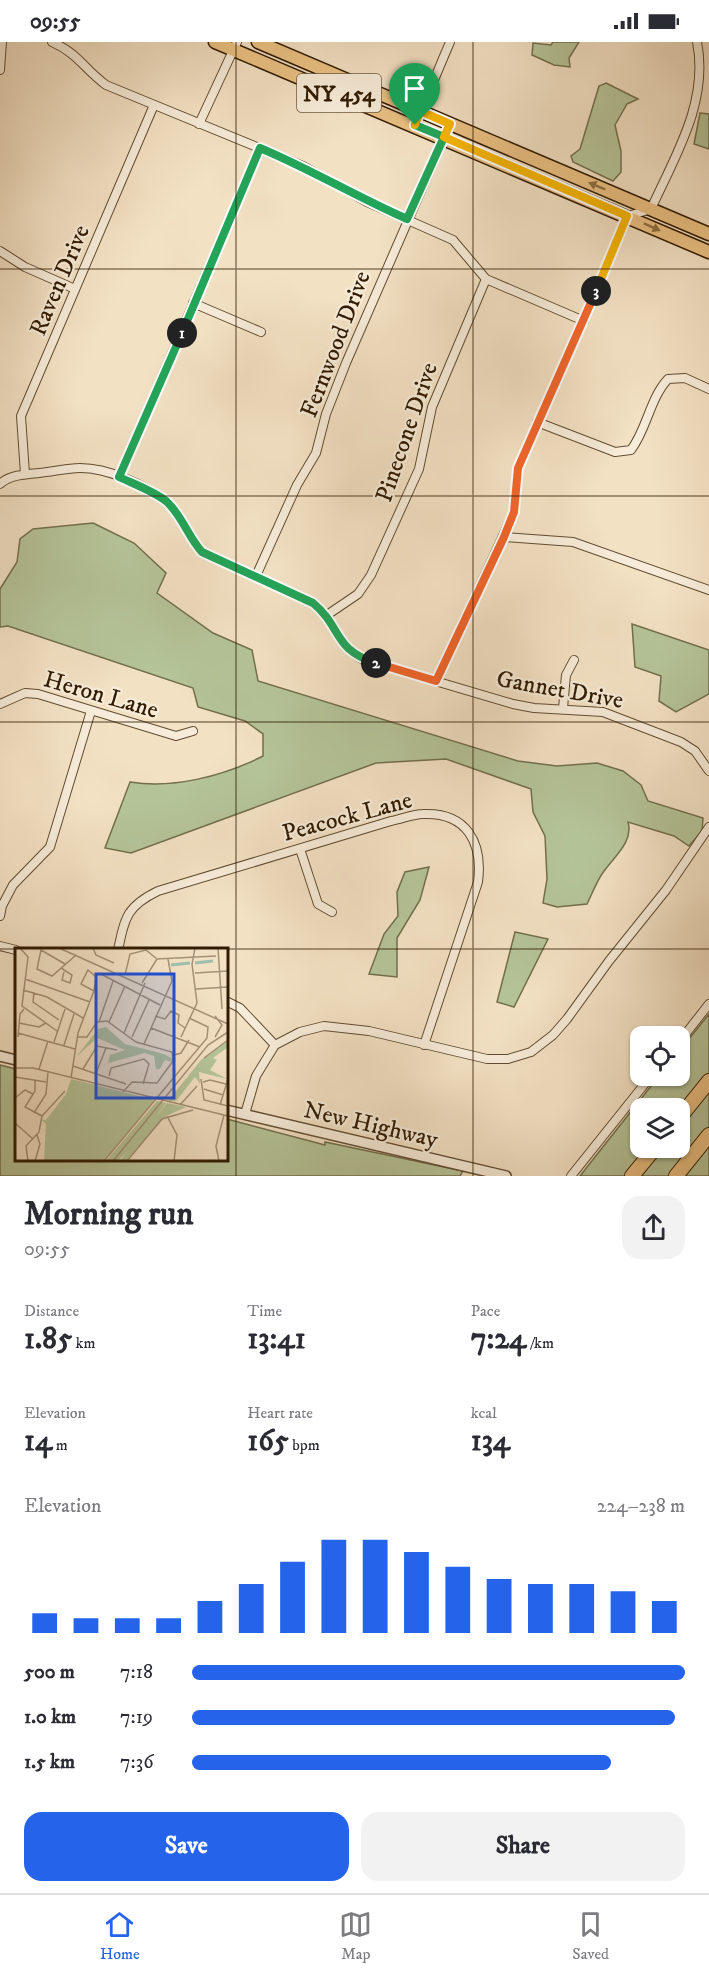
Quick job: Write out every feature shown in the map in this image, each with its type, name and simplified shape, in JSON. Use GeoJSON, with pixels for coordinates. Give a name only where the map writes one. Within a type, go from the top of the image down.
{"type":"FeatureCollection","features":[{"type":"Feature","properties":{"kind":"highway"},"geometry":{"type":"LineString","coordinates":[[690,1105],[709,1081]]}},
{"type":"Feature","properties":{"kind":"highway"},"geometry":{"type":"LineString","coordinates":[[676,1176],[709,1135]]}},
{"type":"Feature","properties":{"kind":"highway"},"geometry":{"type":"LineString","coordinates":[[632,1176],[647,1158]]}},
{"type":"Feature","properties":{"kind":"main road","name":"NY 454"},"geometry":{"type":"LineString","coordinates":[[215,42],[235,46],[709,252]]}},
{"type":"Feature","properties":{"kind":"main road","name":"NY 454"},"geometry":{"type":"LineString","coordinates":[[264,43],[709,234]]}},
{"type":"Feature","properties":{"kind":"street"},"geometry":{"type":"LineString","coordinates":[[0,70],[2,42]]}},
{"type":"Feature","properties":{"kind":"street"},"geometry":{"type":"LineString","coordinates":[[52,42],[72,51],[93,75],[106,85],[303,166],[367,202],[453,240],[486,279],[584,321]]}},
{"type":"Feature","properties":{"kind":"street"},"geometry":{"type":"LineString","coordinates":[[415,125],[450,42]]}},
{"type":"Feature","properties":{"kind":"street"},"geometry":{"type":"LineString","coordinates":[[436,681],[504,537],[514,512],[518,468],[584,321],[627,216],[651,208],[685,134],[697,99],[700,81],[697,42]]}},
{"type":"Feature","properties":{"kind":"street"},"geometry":{"type":"LineString","coordinates":[[199,124],[235,46]]}},
{"type":"Feature","properties":{"kind":"street","name":"Raven Drive"},"geometry":{"type":"LineString","coordinates":[[25,474],[21,416],[154,105]]}},
{"type":"Feature","properties":{"kind":"street","name":"Fernwood Drive"},"geometry":{"type":"LineString","coordinates":[[256,576],[297,485],[316,453],[326,414],[407,219],[450,124]]}},
{"type":"Feature","properties":{"kind":"street"},"geometry":{"type":"LineString","coordinates":[[119,477],[260,148]]}},
{"type":"Feature","properties":{"kind":"street"},"geometry":{"type":"LineString","coordinates":[[0,251],[25,267],[75,289]]}},
{"type":"Feature","properties":{"kind":"street","name":"Pinecone Drive"},"geometry":{"type":"LineString","coordinates":[[327,615],[358,594],[371,575],[419,469],[432,407],[486,279]]}},
{"type":"Feature","properties":{"kind":"street"},"geometry":{"type":"LineString","coordinates":[[193,303],[261,332]]}},
{"type":"Feature","properties":{"kind":"street"},"geometry":{"type":"LineString","coordinates":[[537,422],[615,452],[631,450],[640,438],[661,388],[668,379],[685,378],[709,389]]}},
{"type":"Feature","properties":{"kind":"street","name":"Gannet Drive"},"geometry":{"type":"LineString","coordinates":[[0,484],[4,480],[25,474],[79,468],[98,470],[119,477],[166,501],[181,519],[192,542],[202,552],[300,595],[327,615],[339,640],[348,651],[364,660],[513,704],[534,708],[603,712],[681,742],[695,751],[709,771]]}},
{"type":"Feature","properties":{"kind":"street"},"geometry":{"type":"LineString","coordinates":[[504,537],[573,542],[709,590]]}},
{"type":"Feature","properties":{"kind":"street"},"geometry":{"type":"LineString","coordinates":[[563,708],[566,675],[574,660]]}},
{"type":"Feature","properties":{"kind":"street","name":"Heron Lane"},"geometry":{"type":"LineString","coordinates":[[0,704],[6,699],[25,693],[38,694],[176,736],[193,731]]}},
{"type":"Feature","properties":{"kind":"street"},"geometry":{"type":"LineString","coordinates":[[0,916],[2,906],[13,885],[50,847],[91,711]]}},
{"type":"Feature","properties":{"kind":"street","name":"Peacock Lane"},"geometry":{"type":"LineString","coordinates":[[118,948],[124,919],[138,901],[158,891],[420,814],[435,814],[456,821],[470,832],[478,847],[480,865],[478,882],[424,1046]]}},
{"type":"Feature","properties":{"kind":"street"},"geometry":{"type":"LineString","coordinates":[[245,1114],[256,1076],[275,1045],[300,1032],[324,1026],[346,1027],[487,1059],[508,1059],[531,1052],[553,1035],[666,890],[709,827]]}},
{"type":"Feature","properties":{"kind":"street"},"geometry":{"type":"LineString","coordinates":[[300,849],[318,904],[332,912]]}},
{"type":"Feature","properties":{"kind":"street"},"geometry":{"type":"LineString","coordinates":[[0,946],[15,950]]}},
{"type":"Feature","properties":{"kind":"street"},"geometry":{"type":"LineString","coordinates":[[228,1001],[240,1008],[275,1045]]}},
{"type":"Feature","properties":{"kind":"street"},"geometry":{"type":"LineString","coordinates":[[690,1028],[709,1004]]}},
{"type":"Feature","properties":{"kind":"street"},"geometry":{"type":"LineString","coordinates":[[0,1056],[15,1060]]}},
{"type":"Feature","properties":{"kind":"street"},"geometry":{"type":"LineString","coordinates":[[571,1176],[592,1153],[643,1086]]}},
{"type":"Feature","properties":{"kind":"street","name":"New Highway"},"geometry":{"type":"LineString","coordinates":[[228,1110],[506,1176]]}},
{"type":"Feature","properties":{"kind":"green space"},"geometry":{"type":"Polygon","coordinates":[[[553,42],[579,42],[569,58],[570,67],[554,65],[532,55],[533,43],[551,45],[553,42]]]}},
{"type":"Feature","properties":{"kind":"green space"},"geometry":{"type":"Polygon","coordinates":[[[606,83],[638,99],[627,104],[615,125],[621,151],[621,172],[613,181],[573,162],[571,156],[580,149],[599,86],[606,83]]]}},
{"type":"Feature","properties":{"kind":"green space"},"geometry":{"type":"Polygon","coordinates":[[[700,113],[709,114],[709,149],[694,144],[700,113]]]}},
{"type":"Feature","properties":{"kind":"green space"},"geometry":{"type":"Polygon","coordinates":[[[93,523],[134,543],[166,573],[157,593],[213,633],[252,650],[258,681],[518,761],[557,766],[597,763],[623,771],[641,785],[648,801],[703,818],[702,831],[689,846],[674,836],[628,822],[628,837],[625,843],[602,874],[587,904],[557,907],[543,903],[547,879],[545,836],[533,812],[531,789],[446,759],[376,763],[131,853],[105,848],[130,782],[163,784],[181,782],[232,769],[263,756],[263,734],[245,721],[198,707],[193,688],[8,626],[0,627],[0,589],[17,562],[20,539],[33,529],[93,523]]]}},
{"type":"Feature","properties":{"kind":"green space"},"geometry":{"type":"Polygon","coordinates":[[[632,624],[709,650],[709,694],[676,712],[659,701],[661,676],[635,667],[632,624]]]}},
{"type":"Feature","properties":{"kind":"green space"},"geometry":{"type":"Polygon","coordinates":[[[429,867],[420,900],[397,938],[397,977],[369,974],[384,934],[398,916],[397,892],[405,872],[429,867]]]}},
{"type":"Feature","properties":{"kind":"green space"},"geometry":{"type":"Polygon","coordinates":[[[515,932],[548,939],[514,1007],[497,1002],[515,932]]]}},
{"type":"Feature","properties":{"kind":"green space"},"geometry":{"type":"Polygon","coordinates":[[[709,1014],[709,1074],[690,1098],[642,1098],[651,1086],[690,1086],[690,1038],[709,1014]]]}},
{"type":"Feature","properties":{"kind":"green space"},"geometry":{"type":"Polygon","coordinates":[[[0,1065],[15,1069],[15,1161],[228,1161],[228,1119],[325,1145],[325,1142],[463,1171],[460,1176],[0,1176],[0,1065]]]}},
{"type":"Feature","properties":{"kind":"green space"},"geometry":{"type":"Polygon","coordinates":[[[709,1087],[709,1128],[690,1151],[690,1111],[709,1087]]]}},
{"type":"Feature","properties":{"kind":"green space"},"geometry":{"type":"Polygon","coordinates":[[[630,1113],[630,1158],[641,1158],[626,1176],[580,1176],[630,1113]]]}},
{"type":"Feature","properties":{"kind":"green space"},"geometry":{"type":"Polygon","coordinates":[[[709,1144],[709,1176],[682,1176],[709,1144]]]}},
{"type":"Feature","properties":{"kind":"green space"},"geometry":{"type":"Polygon","coordinates":[[[652,1158],[685,1158],[670,1176],[637,1176],[652,1158]]]}},
{"type":"Feature","properties":{"kind":"route"},"geometry":{"type":"LineString","coordinates":[[415,125],[420,111],[450,124],[444,137],[627,216],[584,321],[518,468],[514,512],[504,537],[436,681],[364,660],[348,651],[339,640],[327,615],[313,603],[300,595],[202,552],[192,542],[181,519],[166,501],[119,477],[260,148],[303,166],[367,202],[407,219],[444,137],[415,125]]}}]}
